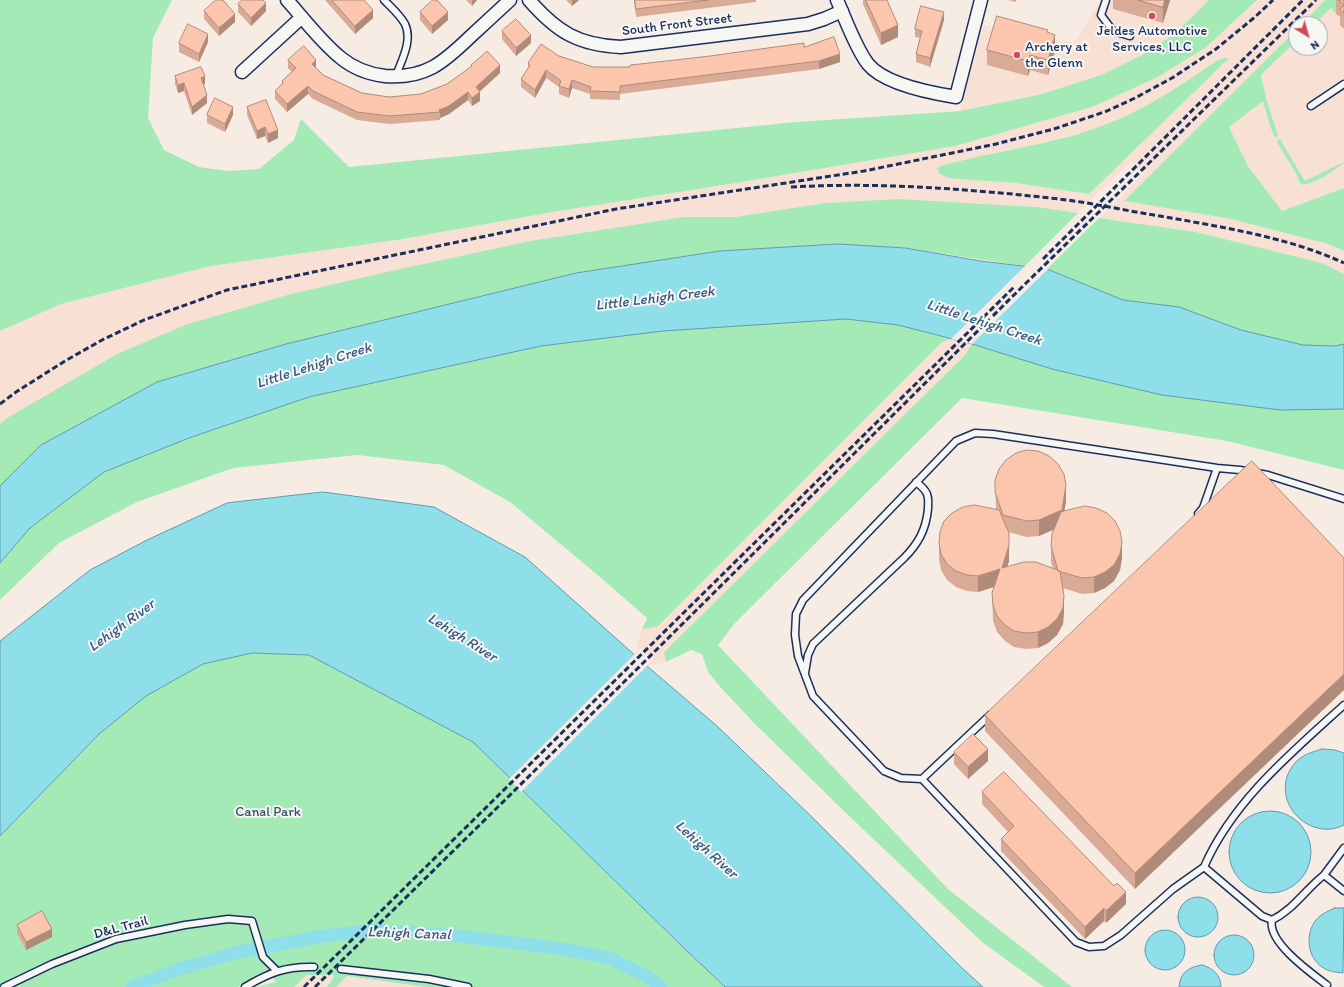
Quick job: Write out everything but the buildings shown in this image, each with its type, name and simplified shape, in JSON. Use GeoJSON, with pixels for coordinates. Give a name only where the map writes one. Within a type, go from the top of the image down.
{"type":"FeatureCollection","features":[{"type":"Feature","properties":{"kind":"street"},"geometry":{"type":"LineString","coordinates":[[287,0],[330,48],[347,63],[361,70],[378,75],[396,76],[422,72],[436,66],[448,58],[510,0]]}},
{"type":"Feature","properties":{"kind":"street","name":"South Front Street"},"geometry":{"type":"LineString","coordinates":[[529,0],[553,25],[568,35],[587,43],[621,47],[808,24],[824,19],[839,5]]}},
{"type":"Feature","properties":{"kind":"street"},"geometry":{"type":"LineString","coordinates":[[839,5],[862,55],[868,64],[878,73],[889,79],[935,94],[956,97],[981,0]]}},
{"type":"Feature","properties":{"kind":"street"},"geometry":{"type":"LineString","coordinates":[[242,72],[302,17]]}},
{"type":"Feature","properties":{"kind":"lane"},"geometry":{"type":"LineString","coordinates":[[384,0],[404,23],[408,32],[408,41],[396,76]]}},
{"type":"Feature","properties":{"kind":"lane"},"geometry":{"type":"LineString","coordinates":[[1106,0],[1101,15],[1113,31],[1130,36]]}},
{"type":"Feature","properties":{"kind":"lane"},"geometry":{"type":"LineString","coordinates":[[1311,106],[1344,84]]}},
{"type":"Feature","properties":{"kind":"lane"},"geometry":{"type":"LineString","coordinates":[[1344,499],[1268,475],[993,434],[975,433],[956,441],[803,600],[796,614],[795,635],[798,656],[812,696],[884,771],[901,778],[922,779],[1076,942],[1089,947],[1104,946],[1121,935],[1172,889],[1204,867],[1218,839],[1258,787],[1344,706]]}},
{"type":"Feature","properties":{"kind":"lane"},"geometry":{"type":"LineString","coordinates":[[1194,520],[1203,508],[1217,468]]}},
{"type":"Feature","properties":{"kind":"lane"},"geometry":{"type":"LineString","coordinates":[[804,674],[808,655],[813,644],[915,547],[922,534],[927,519],[929,502],[926,492],[916,482]]}},
{"type":"Feature","properties":{"kind":"lane"},"geometry":{"type":"LineString","coordinates":[[922,779],[997,708]]}},
{"type":"Feature","properties":{"kind":"lane"},"geometry":{"type":"LineString","coordinates":[[1204,867],[1262,916],[1272,920],[1280,916],[1292,906],[1324,875],[1344,848]]}},
{"type":"Feature","properties":{"kind":"lane"},"geometry":{"type":"LineString","coordinates":[[1324,875],[1344,891]]}},
{"type":"Feature","properties":{"kind":"lane","name":"D&L Trail"},"geometry":{"type":"LineString","coordinates":[[4,987],[52,964],[116,939],[185,925],[228,919],[252,921],[263,957],[277,970]]}},
{"type":"Feature","properties":{"kind":"lane"},"geometry":{"type":"LineString","coordinates":[[1272,920],[1271,925],[1274,935],[1287,951],[1304,968],[1327,985]]}},
{"type":"Feature","properties":{"kind":"lane"},"geometry":{"type":"LineString","coordinates":[[245,987],[277,970],[297,967],[314,967]]}},
{"type":"Feature","properties":{"kind":"lane"},"geometry":{"type":"LineString","coordinates":[[341,969],[429,979],[468,987]]}},
{"type":"Feature","properties":{"kind":"shaded area"},"geometry":{"type":"Polygon","coordinates":[[[1101,0],[1209,0],[1170,37],[1142,55],[1101,75],[1042,94],[960,111],[984,25],[1037,39],[1045,37],[1073,42],[1101,0]]]}},
{"type":"Feature","properties":{"kind":"shaded area"},"geometry":{"type":"Polygon","coordinates":[[[1257,0],[1325,0],[1310,16],[1288,16],[1288,38],[1124,201],[1231,219],[1328,244],[1344,251],[1344,274],[1322,263],[1196,232],[1099,218],[1144,173],[1131,161],[1078,213],[1037,207],[898,199],[825,203],[735,217],[684,217],[530,241],[400,269],[7,418],[0,424],[0,331],[61,304],[211,266],[397,240],[553,212],[955,146],[1092,107],[1156,78],[1205,48],[1257,0]],[[1218,60],[1164,96],[1130,114],[1094,129],[1040,144],[943,165],[937,168],[1015,183],[1089,194],[1218,60]]]}},
{"type":"Feature","properties":{"kind":"shaded area"},"geometry":{"type":"Polygon","coordinates":[[[1344,6],[1344,188],[1282,211],[1248,166],[1229,127],[1266,98],[1261,75],[1288,49],[1288,56],[1328,56],[1328,16],[1322,16],[1331,8],[1344,6]]]}},
{"type":"Feature","properties":{"kind":"shaded area"},"geometry":{"type":"Polygon","coordinates":[[[951,339],[972,344],[965,355],[664,651],[666,662],[647,666],[653,659],[641,648],[635,654],[642,629],[657,627],[942,342],[951,339]]]}},
{"type":"Feature","properties":{"kind":"shaded area"},"geometry":{"type":"Polygon","coordinates":[[[307,975],[334,975],[331,982],[326,987],[294,987],[307,975]]]}},
{"type":"Feature","properties":{"kind":"shaded area"},"geometry":{"type":"Polygon","coordinates":[[[347,976],[425,987],[336,987],[347,976]]]}},
{"type":"Feature","properties":{"kind":"green space"},"geometry":{"type":"Polygon","coordinates":[[[0,0],[172,0],[153,38],[148,118],[164,150],[199,167],[228,171],[259,169],[294,140],[301,119],[349,167],[796,122],[960,111],[1042,94],[1101,75],[1142,55],[1170,37],[1209,0],[1257,0],[1205,48],[1156,78],[1092,107],[955,146],[553,212],[397,240],[211,266],[61,304],[0,331],[0,0]]]}},
{"type":"Feature","properties":{"kind":"green space"},"geometry":{"type":"Polygon","coordinates":[[[1325,0],[1344,0],[1336,14],[1331,8],[1322,16],[1310,16],[1325,0]]]}},
{"type":"Feature","properties":{"kind":"green space"},"geometry":{"type":"Polygon","coordinates":[[[1288,38],[1288,49],[1261,75],[1266,98],[1278,136],[1275,138],[1263,101],[1229,127],[1248,166],[1282,211],[1344,188],[1344,251],[1328,244],[1231,219],[1124,201],[1288,38]]]}},
{"type":"Feature","properties":{"kind":"green space"},"geometry":{"type":"Polygon","coordinates":[[[1229,58],[1089,194],[1015,183],[948,178],[940,174],[937,168],[943,165],[976,157],[1057,140],[1110,123],[1158,99],[1218,60],[1229,58]]]}},
{"type":"Feature","properties":{"kind":"green space"},"geometry":{"type":"Polygon","coordinates":[[[1280,139],[1305,181],[1344,163],[1324,177],[1303,185],[1300,183],[1297,175],[1278,144],[1277,141],[1280,139]]]}},
{"type":"Feature","properties":{"kind":"green space"},"geometry":{"type":"Polygon","coordinates":[[[898,199],[1037,207],[1078,213],[1025,266],[905,248],[838,244],[720,251],[575,273],[286,344],[157,382],[41,445],[0,486],[0,424],[7,418],[119,353],[188,324],[291,294],[530,241],[684,217],[735,217],[825,203],[898,199]]]}},
{"type":"Feature","properties":{"kind":"green space"},"geometry":{"type":"Polygon","coordinates":[[[1099,218],[1196,232],[1322,263],[1344,274],[1344,344],[1335,346],[1303,345],[1241,330],[1179,307],[1123,300],[1047,269],[1099,218]]]}},
{"type":"Feature","properties":{"kind":"green space"},"geometry":{"type":"Polygon","coordinates":[[[846,319],[898,325],[951,339],[942,342],[657,627],[642,629],[647,618],[510,502],[444,465],[357,455],[233,468],[137,502],[59,543],[0,600],[0,563],[30,528],[104,472],[189,438],[309,397],[541,346],[663,331],[846,319]]]}},
{"type":"Feature","properties":{"kind":"green space"},"geometry":{"type":"Polygon","coordinates":[[[972,344],[1052,369],[1162,395],[1280,410],[1344,409],[1344,470],[1227,441],[962,398],[735,623],[718,645],[948,889],[1072,987],[1044,987],[982,942],[756,725],[708,672],[702,654],[691,650],[666,662],[664,652],[965,355],[972,344]]]}},
{"type":"Feature","properties":{"kind":"green space","name":"Canal Park"},"geometry":{"type":"Polygon","coordinates":[[[252,653],[309,655],[473,742],[725,987],[425,987],[347,976],[336,987],[326,987],[331,982],[334,975],[307,975],[294,987],[255,987],[276,982],[266,970],[238,987],[0,987],[0,836],[99,734],[146,696],[203,664],[252,653]]]}},
{"type":"Feature","properties":{"kind":"water","name":"Little Lehigh Creek"},"geometry":{"type":"Polygon","coordinates":[[[838,244],[905,248],[981,261],[1047,269],[1123,300],[1179,307],[1241,330],[1303,345],[1335,346],[1344,344],[1344,409],[1280,410],[1162,395],[1052,369],[972,344],[898,325],[846,319],[663,331],[541,346],[309,397],[189,438],[104,472],[30,528],[0,563],[0,486],[41,445],[157,382],[286,344],[576,273],[720,251],[838,244]]]}},
{"type":"Feature","properties":{"kind":"water","name":"Lehigh River"},"geometry":{"type":"Polygon","coordinates":[[[323,492],[434,507],[525,557],[647,666],[717,726],[814,819],[962,968],[983,987],[725,987],[473,742],[309,655],[252,653],[203,664],[146,696],[99,734],[0,836],[0,641],[90,570],[147,540],[227,503],[323,492]]]}},
{"type":"Feature","properties":{"kind":"water"},"geometry":{"type":"Polygon","coordinates":[[[1322,749],[1335,750],[1344,753],[1344,825],[1331,829],[1311,826],[1302,820],[1288,803],[1286,792],[1286,782],[1290,771],[1297,761],[1312,752],[1322,749]]]}},
{"type":"Feature","properties":{"kind":"water"},"geometry":{"type":"Polygon","coordinates":[[[1270,811],[1286,814],[1299,823],[1308,836],[1311,852],[1308,868],[1299,881],[1286,890],[1270,893],[1254,890],[1241,881],[1232,868],[1229,852],[1232,836],[1241,823],[1254,814],[1270,811]]]}},
{"type":"Feature","properties":{"kind":"water"},"geometry":{"type":"Polygon","coordinates":[[[1202,897],[1209,900],[1215,906],[1218,917],[1217,925],[1209,934],[1202,937],[1194,937],[1187,934],[1179,925],[1178,913],[1181,906],[1190,898],[1202,897]]]}},
{"type":"Feature","properties":{"kind":"water"},"geometry":{"type":"Polygon","coordinates":[[[1335,908],[1344,908],[1343,973],[1330,971],[1317,963],[1313,957],[1309,945],[1310,932],[1316,920],[1322,914],[1335,908]]]}},
{"type":"Feature","properties":{"kind":"water"},"geometry":{"type":"Polygon","coordinates":[[[1165,930],[1173,932],[1179,936],[1183,942],[1185,950],[1183,958],[1179,964],[1173,968],[1165,970],[1157,968],[1151,964],[1147,958],[1145,950],[1147,942],[1151,936],[1157,932],[1165,930]]]}},
{"type":"Feature","properties":{"kind":"water"},"geometry":{"type":"Polygon","coordinates":[[[1234,935],[1242,937],[1248,941],[1252,947],[1254,955],[1252,963],[1248,969],[1242,973],[1234,975],[1226,973],[1220,969],[1216,963],[1214,955],[1216,947],[1220,941],[1226,937],[1234,935]]]}},
{"type":"Feature","properties":{"kind":"water"},"geometry":{"type":"Polygon","coordinates":[[[1202,965],[1210,968],[1216,973],[1220,979],[1221,987],[1179,987],[1183,974],[1193,967],[1202,965]]]}},
{"type":"Feature","properties":{"kind":"pier"},"geometry":{"type":"Polygon","coordinates":[[[1026,265],[1049,268],[972,344],[951,339],[1026,265]]]}},
{"type":"Feature","properties":{"kind":"pier"},"geometry":{"type":"Polygon","coordinates":[[[636,653],[648,665],[521,792],[509,779],[636,653]]]}},
{"type":"Feature","properties":{"kind":"waterway","name":"Lehigh Canal"},"geometry":{"type":"LineString","coordinates":[[132,987],[179,969],[243,951],[318,937],[372,930],[459,936],[563,949],[610,958],[648,977],[661,987]]}},
{"type":"Feature","properties":{"kind":"railway"},"geometry":{"type":"LineString","coordinates":[[0,404],[65,361],[102,340],[144,320],[227,290],[616,209],[864,171],[996,144],[1054,129],[1107,111],[1172,78],[1216,49],[1273,0]]}},
{"type":"Feature","properties":{"kind":"railway"},"geometry":{"type":"LineString","coordinates":[[1043,259],[1303,0]]}},
{"type":"Feature","properties":{"kind":"railway"},"geometry":{"type":"LineString","coordinates":[[315,987],[1020,289],[1316,0]]}},
{"type":"Feature","properties":{"kind":"railway"},"geometry":{"type":"LineString","coordinates":[[791,187],[858,185],[925,187],[1026,195],[1072,201],[1207,224],[1254,234],[1300,246],[1344,263]]}},
{"type":"Feature","properties":{"kind":"railway"},"geometry":{"type":"LineString","coordinates":[[304,987],[1014,287]]}},
{"type":"Feature","properties":{"kind":"place","name":"Jeldes Automotive Services, LLC"},"geometry":{"type":"Point","coordinates":[1152,16]}},
{"type":"Feature","properties":{"kind":"place","name":"Archery at the Glenn"},"geometry":{"type":"Point","coordinates":[1017,55]}}]}
